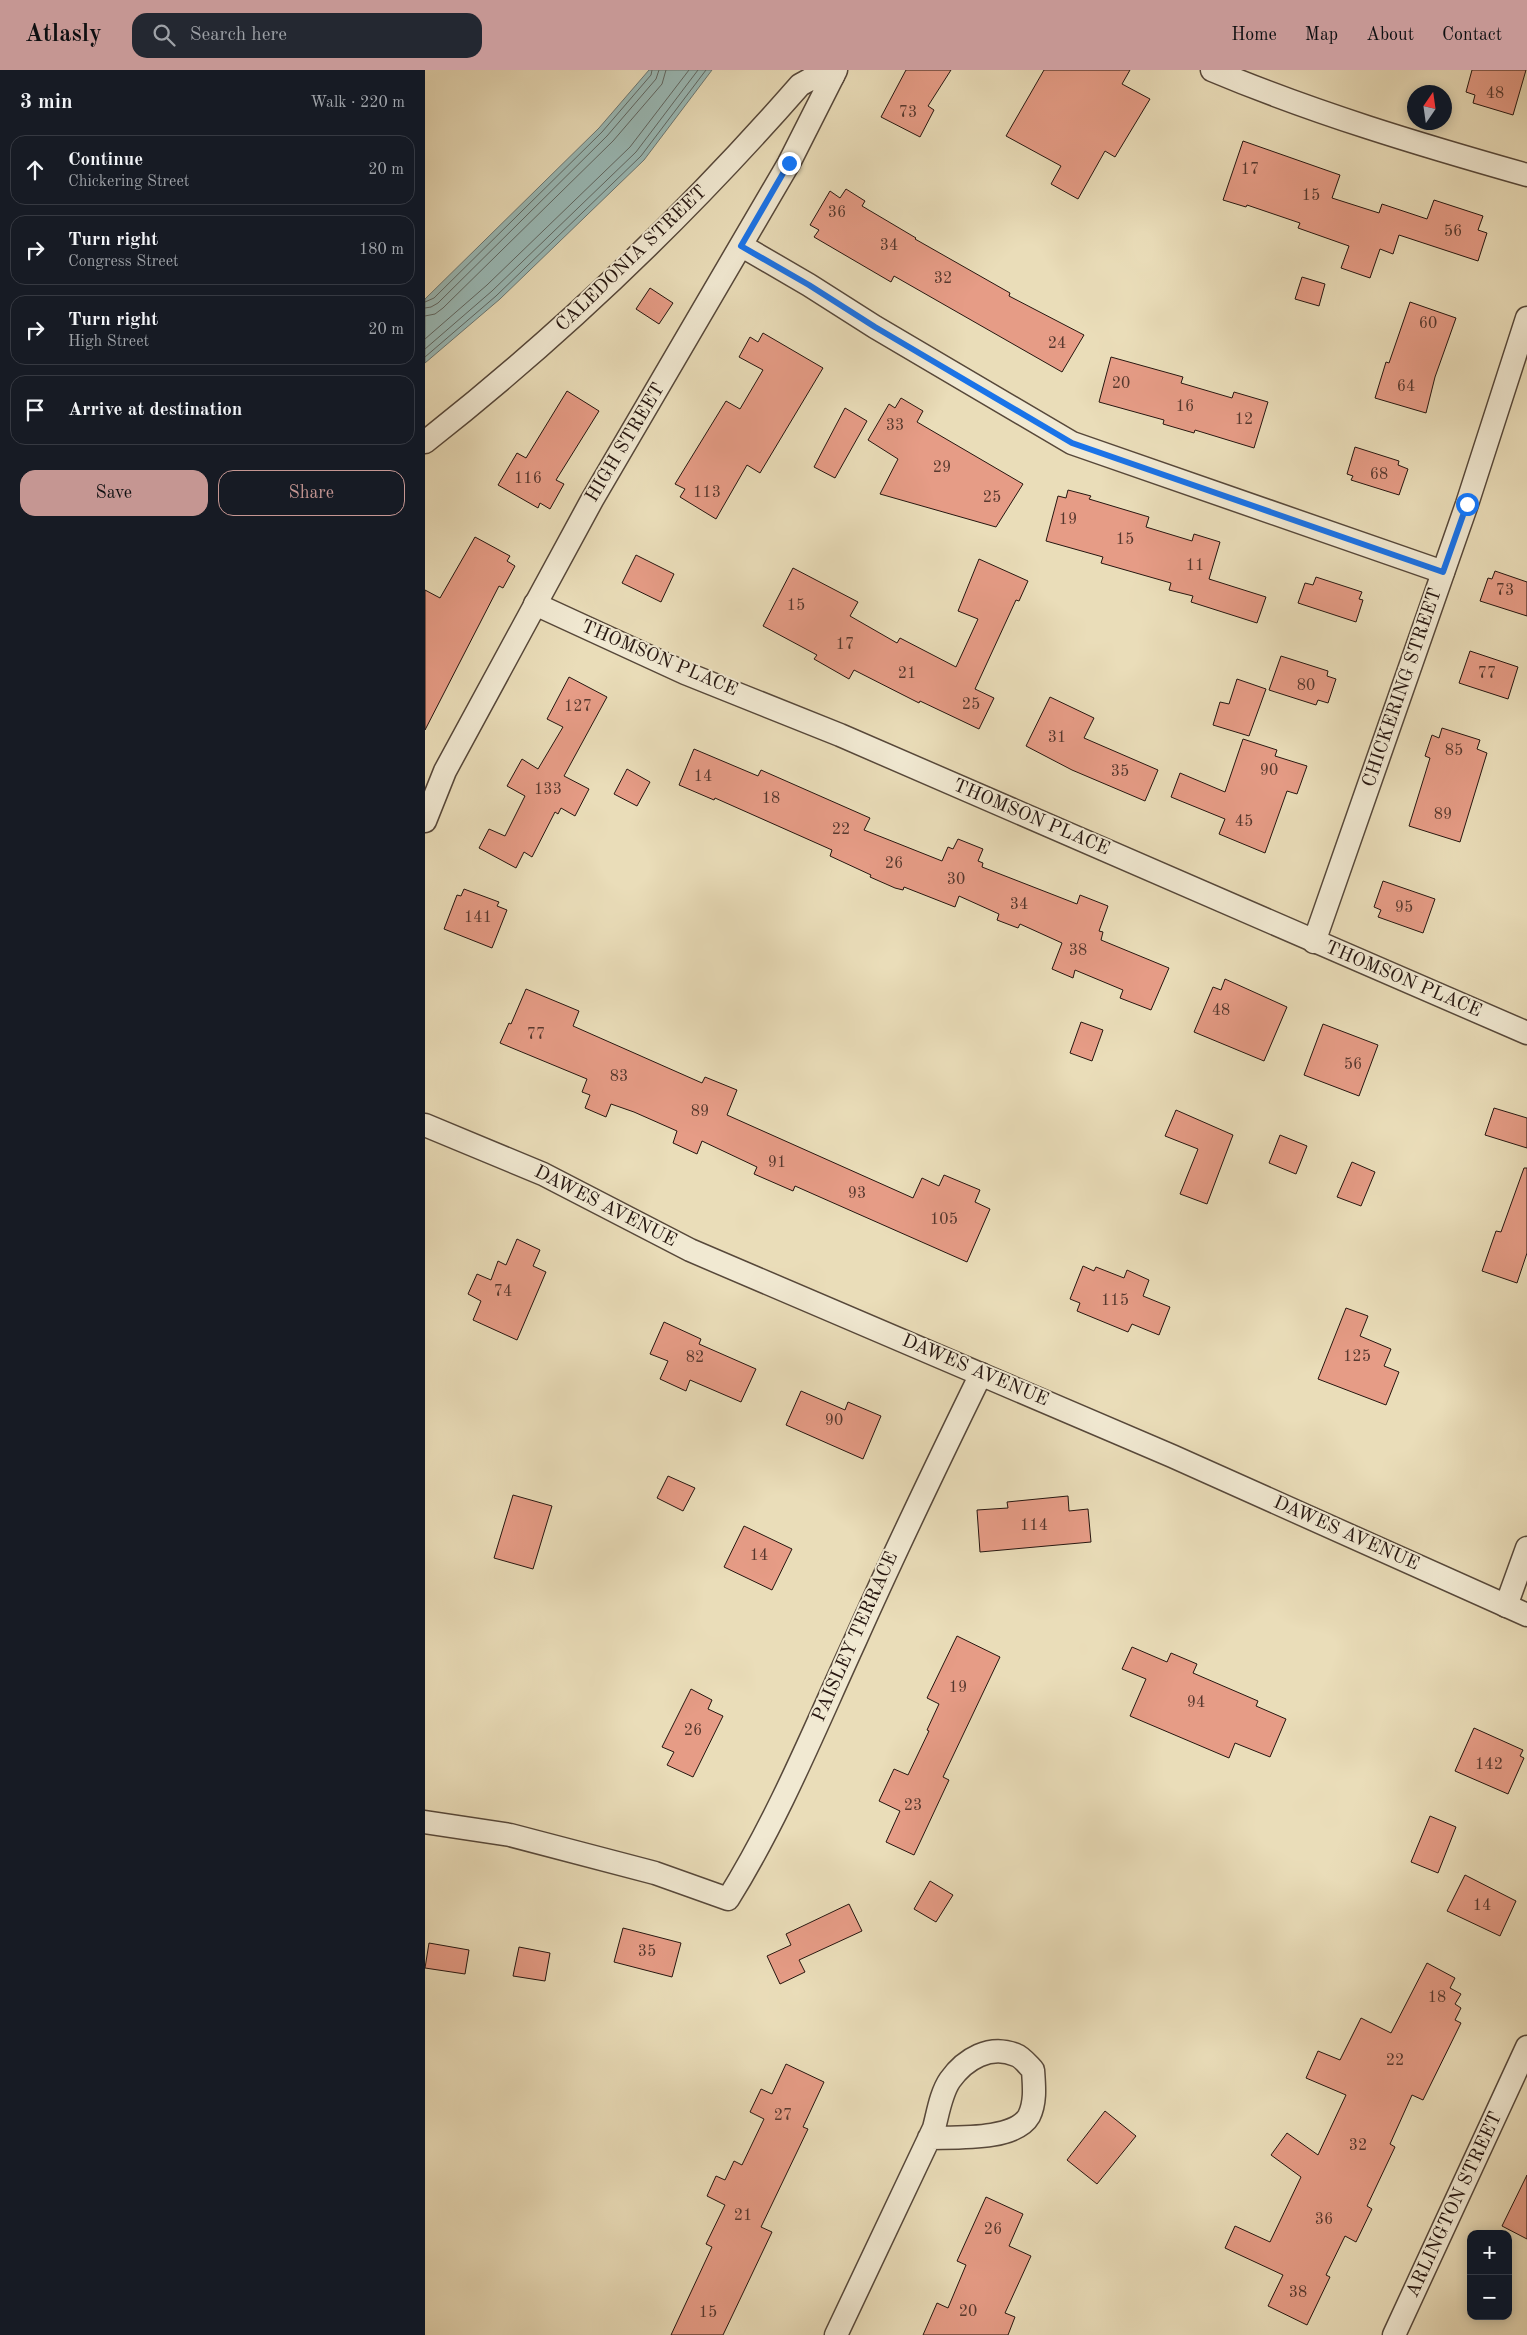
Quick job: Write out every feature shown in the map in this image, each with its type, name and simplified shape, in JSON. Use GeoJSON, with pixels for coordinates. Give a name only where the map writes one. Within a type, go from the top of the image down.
{"type":"FeatureCollection","features":[{"type":"Feature","properties":{"kind":"street"},"geometry":{"type":"LineString","coordinates":[[1212,70],[1265,93],[1527,175]]}},
{"type":"Feature","properties":{"kind":"street","name":"HIGH STREET"},"geometry":{"type":"LineString","coordinates":[[425,822],[445,771],[535,604],[592,500],[789,163],[835,73]]}},
{"type":"Feature","properties":{"kind":"street","name":"CALEDONIA STREET"},"geometry":{"type":"LineString","coordinates":[[425,442],[503,380],[645,249],[717,178],[803,83],[835,73]]}},
{"type":"Feature","properties":{"kind":"street"},"geometry":{"type":"LineString","coordinates":[[741,246],[1072,443],[1443,572]]}},
{"type":"Feature","properties":{"kind":"street","name":"CHICKERING STREET"},"geometry":{"type":"LineString","coordinates":[[1314,942],[1443,572],[1527,318]]}},
{"type":"Feature","properties":{"kind":"street","name":"THOMSON PLACE"},"geometry":{"type":"LineString","coordinates":[[535,604],[685,673],[849,739],[1527,1033]]}},
{"type":"Feature","properties":{"kind":"street","name":"DAWES AVENUE"},"geometry":{"type":"LineString","coordinates":[[425,1125],[543,1174],[691,1250],[1172,1456],[1527,1615]]}},
{"type":"Feature","properties":{"kind":"street","name":"PAISLEY TERRACE"},"geometry":{"type":"LineString","coordinates":[[425,1822],[510,1835],[655,1873],[728,1899],[752,1860],[784,1796],[901,1537],[981,1374]]}},
{"type":"Feature","properties":{"kind":"street"},"geometry":{"type":"LineString","coordinates":[[1506,1606],[1527,1548]]}},
{"type":"Feature","properties":{"kind":"street","name":"ARLINGTON STREET"},"geometry":{"type":"LineString","coordinates":[[1394,2335],[1527,2047]]}},
{"type":"Feature","properties":{"kind":"street"},"geometry":{"type":"LineString","coordinates":[[836,2335],[929,2138],[949,2081],[970,2058],[994,2050],[1017,2055],[1033,2070],[1034,2094],[1029,2117],[1014,2130],[996,2135],[929,2138]]}},
{"type":"Feature","properties":{"kind":"water"},"geometry":{"type":"Polygon","coordinates":[[[649,70],[712,70],[644,160],[500,299],[425,363],[425,299],[599,128],[649,70]]]}},
{"type":"Feature","properties":{"kind":"building"},"geometry":{"type":"Polygon","coordinates":[[[906,70],[951,70],[928,106],[934,110],[920,137],[881,117],[906,70]]]}},
{"type":"Feature","properties":{"kind":"building"},"geometry":{"type":"Polygon","coordinates":[[[1044,70],[1130,70],[1122,84],[1150,99],[1115,157],[1105,151],[1078,199],[1051,184],[1061,166],[1006,136],[1044,70]]]}},
{"type":"Feature","properties":{"kind":"building"},"geometry":{"type":"Polygon","coordinates":[[[1472,70],[1526,70],[1513,115],[1473,103],[1475,95],[1466,92],[1472,70]]]}},
{"type":"Feature","properties":{"kind":"building"},"geometry":{"type":"Polygon","coordinates":[[[1243,141],[1340,175],[1332,198],[1379,213],[1382,204],[1427,219],[1434,200],[1483,216],[1478,230],[1487,233],[1478,261],[1399,235],[1393,254],[1380,249],[1370,278],[1341,268],[1349,246],[1298,228],[1300,223],[1247,205],[1246,207],[1223,200],[1243,141]]]}},
{"type":"Feature","properties":{"kind":"building"},"geometry":{"type":"Polygon","coordinates":[[[846,189],[865,201],[862,206],[915,239],[1010,293],[1009,296],[1084,335],[1062,372],[894,276],[891,282],[814,237],[819,230],[810,225],[830,191],[840,198],[846,189]]]}},
{"type":"Feature","properties":{"kind":"building"},"geometry":{"type":"Polygon","coordinates":[[[1302,277],[1325,284],[1319,306],[1295,299],[1302,277]]]}},
{"type":"Feature","properties":{"kind":"building"},"geometry":{"type":"Polygon","coordinates":[[[650,288],[673,303],[659,324],[636,309],[650,288]]]}},
{"type":"Feature","properties":{"kind":"building"},"geometry":{"type":"Polygon","coordinates":[[[1410,302],[1456,318],[1435,377],[1426,413],[1375,398],[1386,362],[1389,363],[1410,302]]]}},
{"type":"Feature","properties":{"kind":"building"},"geometry":{"type":"Polygon","coordinates":[[[763,333],[823,368],[760,473],[747,465],[716,519],[680,497],[685,489],[675,484],[726,401],[740,409],[763,370],[739,357],[750,337],[758,342],[763,333]]]}},
{"type":"Feature","properties":{"kind":"building"},"geometry":{"type":"Polygon","coordinates":[[[1111,357],[1183,377],[1181,383],[1232,398],[1234,392],[1268,402],[1254,448],[1195,430],[1194,433],[1163,424],[1164,420],[1099,402],[1111,357]]]}},
{"type":"Feature","properties":{"kind":"building"},"geometry":{"type":"Polygon","coordinates":[[[567,391],[599,411],[556,480],[564,484],[550,509],[540,503],[538,508],[498,485],[517,453],[526,458],[567,391]]]}},
{"type":"Feature","properties":{"kind":"building"},"geometry":{"type":"Polygon","coordinates":[[[901,398],[923,411],[917,422],[1023,484],[996,527],[880,494],[898,459],[868,440],[889,404],[895,408],[901,398]]]}},
{"type":"Feature","properties":{"kind":"building"},"geometry":{"type":"Polygon","coordinates":[[[845,408],[867,421],[835,478],[814,467],[845,408]]]}},
{"type":"Feature","properties":{"kind":"building"},"geometry":{"type":"Polygon","coordinates":[[[1355,447],[1399,461],[1398,465],[1408,469],[1399,495],[1351,480],[1353,476],[1347,474],[1355,447]]]}},
{"type":"Feature","properties":{"kind":"building"},"geometry":{"type":"Polygon","coordinates":[[[1068,490],[1091,496],[1089,499],[1149,517],[1146,527],[1192,541],[1194,534],[1220,542],[1209,579],[1266,597],[1257,623],[1191,602],[1193,596],[1169,590],[1171,583],[1101,563],[1103,557],[1046,541],[1058,496],[1066,498],[1068,490]]]}},
{"type":"Feature","properties":{"kind":"building"},"geometry":{"type":"Polygon","coordinates":[[[475,537],[510,556],[507,561],[515,566],[503,588],[499,586],[425,730],[425,590],[440,598],[475,537]]]}},
{"type":"Feature","properties":{"kind":"building"},"geometry":{"type":"Polygon","coordinates":[[[636,555],[674,574],[661,602],[622,583],[636,555]]]}},
{"type":"Feature","properties":{"kind":"building"},"geometry":{"type":"Polygon","coordinates":[[[979,559],[1028,581],[1019,601],[1016,600],[975,689],[994,698],[979,729],[920,701],[919,703],[854,670],[849,679],[814,659],[817,655],[763,626],[793,568],[858,602],[850,616],[897,643],[900,638],[956,667],[978,619],[958,611],[979,559]]]}},
{"type":"Feature","properties":{"kind":"building"},"geometry":{"type":"Polygon","coordinates":[[[1495,571],[1527,582],[1527,616],[1480,601],[1488,578],[1492,579],[1495,571]]]}},
{"type":"Feature","properties":{"kind":"building"},"geometry":{"type":"Polygon","coordinates":[[[1316,577],[1362,592],[1359,599],[1363,600],[1356,622],[1298,603],[1305,583],[1313,585],[1316,577]]]}},
{"type":"Feature","properties":{"kind":"building"},"geometry":{"type":"Polygon","coordinates":[[[1470,651],[1518,667],[1508,699],[1459,683],[1470,651]]]}},
{"type":"Feature","properties":{"kind":"building"},"geometry":{"type":"Polygon","coordinates":[[[1281,656],[1328,671],[1327,676],[1336,679],[1328,703],[1318,700],[1316,705],[1269,690],[1281,656]]]}},
{"type":"Feature","properties":{"kind":"building"},"geometry":{"type":"Polygon","coordinates":[[[569,677],[607,697],[564,776],[589,789],[575,816],[561,808],[558,814],[555,812],[532,857],[524,852],[516,868],[479,848],[489,829],[505,836],[525,796],[507,786],[522,759],[538,769],[563,727],[547,719],[569,677]]]}},
{"type":"Feature","properties":{"kind":"building"},"geometry":{"type":"Polygon","coordinates":[[[1237,679],[1266,689],[1249,736],[1213,725],[1220,702],[1229,704],[1237,679]]]}},
{"type":"Feature","properties":{"kind":"building"},"geometry":{"type":"Polygon","coordinates":[[[1050,697],[1094,718],[1084,738],[1158,770],[1145,801],[1072,770],[1026,746],[1050,697]]]}},
{"type":"Feature","properties":{"kind":"building"},"geometry":{"type":"Polygon","coordinates":[[[1442,728],[1480,740],[1477,749],[1487,753],[1460,842],[1409,826],[1430,758],[1425,756],[1432,735],[1439,738],[1442,728]]]}},
{"type":"Feature","properties":{"kind":"building"},"geometry":{"type":"Polygon","coordinates":[[[1243,739],[1277,750],[1275,756],[1307,766],[1297,794],[1287,791],[1265,853],[1219,834],[1225,819],[1171,797],[1180,773],[1225,792],[1243,739]]]}},
{"type":"Feature","properties":{"kind":"building"},"geometry":{"type":"Polygon","coordinates":[[[694,749],[758,776],[761,770],[870,818],[864,830],[942,861],[948,847],[953,849],[958,839],[983,849],[978,861],[983,863],[982,867],[1077,904],[1080,895],[1108,906],[1099,931],[1103,932],[1101,940],[1169,968],[1151,1010],[1120,998],[1123,990],[1075,970],[1073,978],[1052,969],[1062,943],[1020,924],[1018,928],[997,920],[999,914],[959,896],[955,907],[904,887],[903,890],[895,888],[830,856],[832,850],[715,798],[714,800],[679,785],[694,749]]]}},
{"type":"Feature","properties":{"kind":"building"},"geometry":{"type":"Polygon","coordinates":[[[627,769],[650,782],[637,806],[614,794],[627,769]]]}},
{"type":"Feature","properties":{"kind":"building"},"geometry":{"type":"Polygon","coordinates":[[[1383,881],[1435,899],[1423,933],[1378,917],[1381,910],[1374,907],[1383,881]]]}},
{"type":"Feature","properties":{"kind":"building"},"geometry":{"type":"Polygon","coordinates":[[[464,889],[499,902],[497,906],[507,910],[492,948],[444,929],[457,895],[461,896],[464,889]]]}},
{"type":"Feature","properties":{"kind":"building"},"geometry":{"type":"Polygon","coordinates":[[[1225,979],[1287,1007],[1264,1061],[1194,1032],[1213,987],[1221,990],[1225,979]]]}},
{"type":"Feature","properties":{"kind":"building"},"geometry":{"type":"Polygon","coordinates":[[[526,989],[579,1011],[573,1026],[702,1083],[705,1077],[737,1090],[727,1115],[913,1198],[922,1178],[939,1186],[944,1175],[980,1190],[975,1202],[990,1209],[967,1262],[795,1186],[793,1191],[754,1174],[757,1167],[702,1141],[697,1154],[673,1143],[677,1131],[634,1112],[611,1104],[606,1117],[585,1108],[590,1095],[582,1092],[587,1079],[500,1043],[509,1023],[511,1024],[526,989]]]}},
{"type":"Feature","properties":{"kind":"building"},"geometry":{"type":"Polygon","coordinates":[[[1081,1022],[1103,1030],[1092,1061],[1070,1053],[1081,1022]]]}},
{"type":"Feature","properties":{"kind":"building"},"geometry":{"type":"Polygon","coordinates":[[[1323,1024],[1378,1045],[1359,1096],[1304,1075],[1323,1024]]]}},
{"type":"Feature","properties":{"kind":"building"},"geometry":{"type":"Polygon","coordinates":[[[1494,1108],[1527,1118],[1527,1148],[1485,1135],[1494,1108]]]}},
{"type":"Feature","properties":{"kind":"building"},"geometry":{"type":"Polygon","coordinates":[[[1176,1110],[1233,1135],[1207,1204],[1180,1194],[1198,1149],[1165,1136],[1176,1110]]]}},
{"type":"Feature","properties":{"kind":"building"},"geometry":{"type":"Polygon","coordinates":[[[1280,1135],[1307,1146],[1296,1174],[1269,1163],[1280,1135]]]}},
{"type":"Feature","properties":{"kind":"building"},"geometry":{"type":"Polygon","coordinates":[[[1352,1162],[1375,1172],[1361,1206],[1337,1197],[1352,1162]]]}},
{"type":"Feature","properties":{"kind":"building"},"geometry":{"type":"Polygon","coordinates":[[[1524,1168],[1527,1168],[1527,1253],[1517,1283],[1482,1271],[1496,1231],[1501,1232],[1524,1168]]]}},
{"type":"Feature","properties":{"kind":"building"},"geometry":{"type":"Polygon","coordinates":[[[517,1239],[540,1250],[533,1266],[546,1272],[517,1340],[473,1320],[481,1301],[468,1294],[477,1274],[491,1280],[498,1261],[506,1265],[517,1239]]]}},
{"type":"Feature","properties":{"kind":"building"},"geometry":{"type":"Polygon","coordinates":[[[1083,1266],[1094,1271],[1096,1267],[1124,1278],[1127,1270],[1149,1280],[1143,1296],[1170,1307],[1159,1335],[1132,1324],[1128,1332],[1077,1311],[1080,1303],[1070,1299],[1083,1266]]]}},
{"type":"Feature","properties":{"kind":"building"},"geometry":{"type":"Polygon","coordinates":[[[1346,1308],[1368,1316],[1360,1336],[1391,1349],[1384,1366],[1399,1372],[1386,1405],[1318,1379],[1346,1308]]]}},
{"type":"Feature","properties":{"kind":"building"},"geometry":{"type":"Polygon","coordinates":[[[664,1322],[701,1339],[699,1344],[756,1369],[741,1402],[690,1380],[686,1391],[660,1379],[668,1361],[650,1354],[664,1322]]]}},
{"type":"Feature","properties":{"kind":"building"},"geometry":{"type":"Polygon","coordinates":[[[801,1391],[845,1410],[848,1402],[881,1416],[863,1459],[786,1425],[801,1391]]]}},
{"type":"Feature","properties":{"kind":"building"},"geometry":{"type":"Polygon","coordinates":[[[668,1476],[695,1488],[683,1511],[657,1498],[668,1476]]]}},
{"type":"Feature","properties":{"kind":"building"},"geometry":{"type":"Polygon","coordinates":[[[513,1495],[552,1506],[533,1569],[494,1558],[513,1495]]]}},
{"type":"Feature","properties":{"kind":"building"},"geometry":{"type":"Polygon","coordinates":[[[1068,1496],[1069,1511],[1088,1509],[1091,1542],[980,1552],[977,1510],[1008,1508],[1007,1502],[1068,1496]]]}},
{"type":"Feature","properties":{"kind":"building"},"geometry":{"type":"Polygon","coordinates":[[[744,1526],[792,1549],[772,1590],[724,1567],[744,1526]]]}},
{"type":"Feature","properties":{"kind":"building"},"geometry":{"type":"Polygon","coordinates":[[[957,1636],[1000,1657],[943,1777],[949,1780],[914,1855],[886,1842],[900,1811],[879,1801],[894,1769],[908,1775],[929,1731],[927,1730],[939,1704],[927,1698],[957,1636]]]}},
{"type":"Feature","properties":{"kind":"building"},"geometry":{"type":"Polygon","coordinates":[[[1132,1647],[1167,1662],[1171,1653],[1197,1664],[1193,1673],[1258,1701],[1256,1706],[1286,1719],[1270,1757],[1235,1743],[1229,1758],[1130,1716],[1146,1679],[1122,1669],[1132,1647]]]}},
{"type":"Feature","properties":{"kind":"building"},"geometry":{"type":"Polygon","coordinates":[[[691,1689],[712,1700],[708,1709],[723,1716],[693,1777],[667,1765],[674,1752],[662,1747],[691,1689]]]}},
{"type":"Feature","properties":{"kind":"building"},"geometry":{"type":"Polygon","coordinates":[[[1474,1728],[1523,1750],[1520,1756],[1524,1758],[1508,1794],[1455,1771],[1474,1728]]]}},
{"type":"Feature","properties":{"kind":"building"},"geometry":{"type":"Polygon","coordinates":[[[1430,1816],[1456,1827],[1438,1873],[1411,1862],[1430,1816]]]}},
{"type":"Feature","properties":{"kind":"building"},"geometry":{"type":"Polygon","coordinates":[[[1465,1875],[1516,1901],[1500,1936],[1447,1911],[1465,1875]]]}},
{"type":"Feature","properties":{"kind":"building"},"geometry":{"type":"Polygon","coordinates":[[[930,1881],[953,1895],[936,1922],[914,1909],[930,1881]]]}},
{"type":"Feature","properties":{"kind":"building"},"geometry":{"type":"Polygon","coordinates":[[[849,1904],[862,1931],[799,1960],[805,1972],[780,1984],[767,1956],[791,1945],[786,1934],[849,1904]]]}},
{"type":"Feature","properties":{"kind":"building"},"geometry":{"type":"Polygon","coordinates":[[[623,1928],[681,1943],[672,1977],[614,1962],[623,1928]]]}},
{"type":"Feature","properties":{"kind":"building"},"geometry":{"type":"Polygon","coordinates":[[[429,1943],[469,1950],[465,1974],[425,1968],[429,1943]]]}},
{"type":"Feature","properties":{"kind":"building"},"geometry":{"type":"Polygon","coordinates":[[[519,1947],[550,1953],[545,1981],[513,1976],[519,1947]]]}},
{"type":"Feature","properties":{"kind":"building"},"geometry":{"type":"Polygon","coordinates":[[[1427,1963],[1455,1978],[1450,1988],[1461,1994],[1455,2004],[1461,2008],[1455,2020],[1461,2023],[1423,2100],[1412,2095],[1390,2144],[1395,2147],[1367,2206],[1372,2209],[1356,2242],[1345,2236],[1326,2275],[1330,2277],[1307,2325],[1268,2306],[1283,2275],[1225,2248],[1235,2226],[1270,2242],[1301,2177],[1271,2155],[1287,2133],[1318,2155],[1346,2095],[1306,2078],[1318,2051],[1340,2060],[1361,2018],[1391,2033],[1427,1963]]]}},
{"type":"Feature","properties":{"kind":"building"},"geometry":{"type":"Polygon","coordinates":[[[786,2064],[824,2082],[803,2127],[808,2129],[761,2227],[772,2232],[723,2335],[671,2335],[712,2247],[706,2244],[725,2205],[707,2196],[716,2176],[725,2180],[734,2161],[742,2165],[764,2119],[750,2112],[761,2089],[772,2094],[786,2064]]]}},
{"type":"Feature","properties":{"kind":"building"},"geometry":{"type":"Polygon","coordinates":[[[1105,2111],[1136,2136],[1097,2184],[1067,2160],[1105,2111]]]}},
{"type":"Feature","properties":{"kind":"building"},"geometry":{"type":"Polygon","coordinates":[[[1527,2175],[1527,2239],[1502,2226],[1527,2175]]]}},
{"type":"Feature","properties":{"kind":"building"},"geometry":{"type":"Polygon","coordinates":[[[986,2197],[1023,2214],[1009,2246],[1031,2256],[1005,2313],[1015,2317],[1008,2335],[923,2335],[937,2303],[948,2308],[966,2265],[957,2261],[986,2197]]]}},
{"type":"Feature","properties":{"kind":"route"},"geometry":{"type":"LineString","coordinates":[[789,163],[741,246],[1072,443],[1443,572],[1467,504]]}}]}
